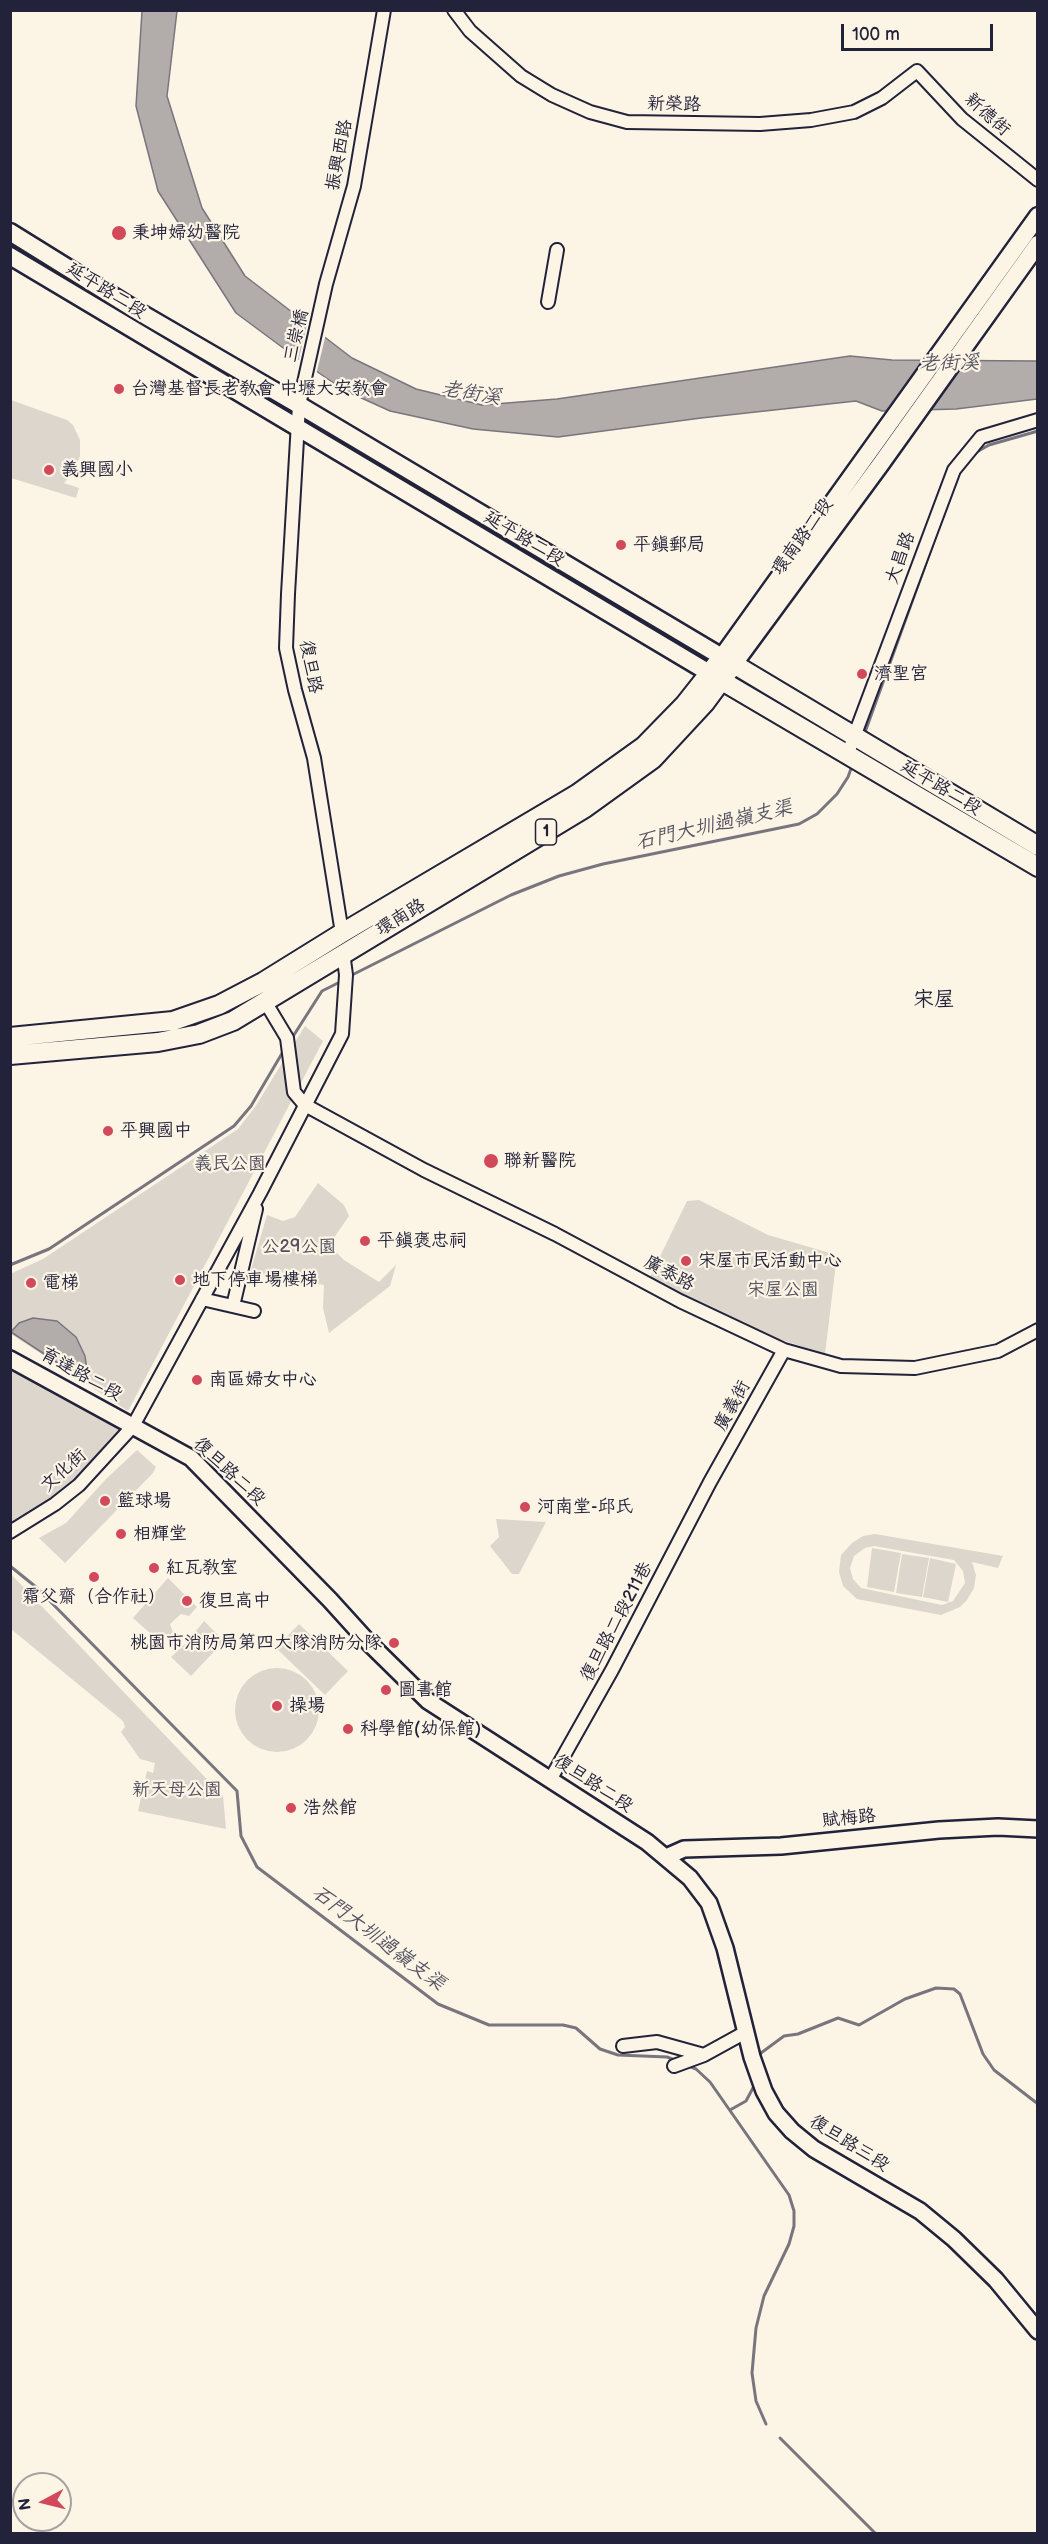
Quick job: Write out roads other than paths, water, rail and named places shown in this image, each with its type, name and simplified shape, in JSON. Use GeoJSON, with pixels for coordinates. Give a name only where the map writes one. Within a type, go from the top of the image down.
{"type":"FeatureCollection","features":[{"type":"Feature","properties":{"kind":"main road"},"geometry":{"type":"LineString","coordinates":[[896,430],[962,322],[1038,216]]}},
{"type":"Feature","properties":{"kind":"main road","name":"延平路二段"},"geometry":{"type":"LineString","coordinates":[[10,232],[134,309],[1038,846]]}},
{"type":"Feature","properties":{"kind":"main road"},"geometry":{"type":"LineString","coordinates":[[896,430],[979,326],[1038,244]]}},
{"type":"Feature","properties":{"kind":"main road","name":"延平路二段"},"geometry":{"type":"LineString","coordinates":[[10,256],[1038,867]]}},
{"type":"Feature","properties":{"kind":"main road","name":"環南路二段"},"geometry":{"type":"LineString","coordinates":[[728,661],[896,430]]}},
{"type":"Feature","properties":{"kind":"main road","name":"環南路"},"geometry":{"type":"LineString","coordinates":[[10,1037],[172,1021],[199,1013],[262,982],[577,794],[644,746],[716,677],[728,661]]}},
{"type":"Feature","properties":{"kind":"main road","name":"環南路"},"geometry":{"type":"LineString","coordinates":[[10,1055],[158,1042],[199,1034],[233,1021],[266,1003],[343,952],[585,808],[654,759],[705,703],[716,677]]}},
{"type":"Feature","properties":{"kind":"street","name":"振興西路"},"geometry":{"type":"LineString","coordinates":[[323,304],[326,284],[354,186],[384,10]]}},
{"type":"Feature","properties":{"kind":"street","name":"新榮路"},"geometry":{"type":"LineString","coordinates":[[454,10],[470,31],[520,76],[552,95],[590,112],[627,122],[760,124],[811,120],[854,112],[882,98],[917,70]]}},
{"type":"Feature","properties":{"kind":"street","name":"新德街"},"geometry":{"type":"LineString","coordinates":[[917,70],[962,119],[1038,180]]}},
{"type":"Feature","properties":{"kind":"street"},"geometry":{"type":"LineString","coordinates":[[548,302],[557,250]]}},
{"type":"Feature","properties":{"kind":"street","name":"三崇橋"},"geometry":{"type":"LineString","coordinates":[[299,405],[323,304]]}},
{"type":"Feature","properties":{"kind":"street","name":"復旦路"},"geometry":{"type":"LineString","coordinates":[[299,405],[296,427],[286,648],[314,758],[342,933]]}},
{"type":"Feature","properties":{"kind":"street","name":"大昌路"},"geometry":{"type":"LineString","coordinates":[[848,753],[954,470],[981,437],[1038,420]]}},
{"type":"Feature","properties":{"kind":"street"},"geometry":{"type":"LineString","coordinates":[[133,1426],[260,1193],[342,1034],[346,975],[342,933]]}},
{"type":"Feature","properties":{"kind":"street"},"geometry":{"type":"LineString","coordinates":[[266,1003],[287,1038],[294,1092],[305,1105]]}},
{"type":"Feature","properties":{"kind":"street","name":"廣泰路"},"geometry":{"type":"LineString","coordinates":[[305,1105],[424,1170],[555,1234],[680,1301],[784,1350],[841,1366],[915,1368],[998,1351],[1038,1330]]}},
{"type":"Feature","properties":{"kind":"street"},"geometry":{"type":"LineString","coordinates":[[233,1306],[260,1193]]}},
{"type":"Feature","properties":{"kind":"street"},"geometry":{"type":"LineString","coordinates":[[202,1299],[254,1311]]}},
{"type":"Feature","properties":{"kind":"street","name":"廣義街"},"geometry":{"type":"LineString","coordinates":[[712,1479],[784,1350]]}},
{"type":"Feature","properties":{"kind":"street","name":"育達路二段"},"geometry":{"type":"LineString","coordinates":[[10,1359],[133,1426]]}},
{"type":"Feature","properties":{"kind":"street","name":"文化街"},"geometry":{"type":"LineString","coordinates":[[10,1532],[56,1504],[79,1485],[133,1426]]}},
{"type":"Feature","properties":{"kind":"street","name":"復旦路二段"},"geometry":{"type":"LineString","coordinates":[[133,1426],[191,1458],[428,1701],[647,1842],[690,1878],[709,1903]]}},
{"type":"Feature","properties":{"kind":"street","name":"復旦路二段211巷"},"geometry":{"type":"LineString","coordinates":[[550,1780],[612,1670],[712,1479]]}},
{"type":"Feature","properties":{"kind":"street","name":"賦梅路"},"geometry":{"type":"LineString","coordinates":[[666,1857],[684,1849],[781,1846],[939,1830],[998,1827],[1038,1829]]}},
{"type":"Feature","properties":{"kind":"street","name":"復旦路三段"},"geometry":{"type":"LineString","coordinates":[[709,1903],[725,1948],[744,2033],[764,2091],[776,2112],[792,2131],[814,2149],[920,2211],[946,2232],[996,2280],[1038,2331]]}},
{"type":"Feature","properties":{"kind":"street"},"geometry":{"type":"LineString","coordinates":[[675,2066],[704,2055],[744,2033]]}},
{"type":"Feature","properties":{"kind":"street"},"geometry":{"type":"LineString","coordinates":[[623,2046],[657,2042],[704,2055]]}},
{"type":"Feature","properties":{"kind":"water","name":"老街溪"},"geometry":{"type":"Polygon","coordinates":[[[142,11],[177,11],[167,96],[202,208],[245,276],[352,358],[416,389],[482,405],[557,399],[850,356],[892,360],[1037,361],[1037,399],[956,409],[882,411],[856,401],[558,437],[473,429],[390,411],[344,390],[236,313],[158,191],[136,106],[142,11]]]}},
{"type":"Feature","properties":{"kind":"water"},"geometry":{"type":"Polygon","coordinates":[[[33,1318],[57,1321],[76,1337],[85,1356],[87,1370],[85,1381],[11,1332],[19,1323],[33,1318]]]}},
{"type":"Feature","properties":{"kind":"waterway","name":"石門大圳過嶺支渠"},"geometry":{"type":"LineString","coordinates":[[975,453],[989,445],[1038,431]]}},
{"type":"Feature","properties":{"kind":"waterway","name":"石門大圳過嶺支渠"},"geometry":{"type":"LineString","coordinates":[[864,735],[935,538]]}},
{"type":"Feature","properties":{"kind":"waterway","name":"石門大圳過嶺支渠"},"geometry":{"type":"LineString","coordinates":[[354,974],[511,895],[559,876],[603,864],[799,824],[817,814],[837,794],[852,766]]}},
{"type":"Feature","properties":{"kind":"waterway","name":"石門大圳過嶺支渠"},"geometry":{"type":"LineString","coordinates":[[292,1038],[322,991],[338,983]]}},
{"type":"Feature","properties":{"kind":"waterway","name":"石門大圳過嶺支渠"},"geometry":{"type":"LineString","coordinates":[[10,1265],[49,1249],[234,1126],[251,1106],[284,1050]]}},
{"type":"Feature","properties":{"kind":"waterway","name":"石門大圳過嶺支渠"},"geometry":{"type":"LineString","coordinates":[[10,1566],[36,1587],[237,1791],[241,1836],[257,1867],[438,2004],[489,2025],[563,2025],[576,2028],[600,2049],[618,2055],[667,2057],[677,2061]]}},
{"type":"Feature","properties":{"kind":"waterway"},"geometry":{"type":"LineString","coordinates":[[760,2057],[761,2053],[784,2036],[798,2034],[838,2018],[859,2025],[905,1999],[936,1988],[954,1989],[960,1994],[983,2054],[994,2070],[1038,2104]]}},
{"type":"Feature","properties":{"kind":"waterway","name":"石門大圳過嶺支渠"},"geometry":{"type":"LineString","coordinates":[[686,2065],[696,2069],[710,2082],[789,2195],[794,2211],[794,2226],[789,2244],[764,2296],[756,2328],[752,2373],[756,2401],[766,2424]]}},
{"type":"Feature","properties":{"kind":"waterway"},"geometry":{"type":"LineString","coordinates":[[730,2110],[746,2101],[754,2086]]}},
{"type":"Feature","properties":{"kind":"waterway","name":"石門大圳過嶺支渠"},"geometry":{"type":"LineString","coordinates":[[780,2438],[876,2534]]}},
{"type":"Feature","properties":{"kind":"place","name":"秉坤婦幼醫院"},"geometry":{"type":"Point","coordinates":[119,233]}},
{"type":"Feature","properties":{"kind":"place","name":"台灣基督長老教會 中壢大安教會"},"geometry":{"type":"Point","coordinates":[119,389]}},
{"type":"Feature","properties":{"kind":"place","name":"義興國小"},"geometry":{"type":"Point","coordinates":[49,470]}},
{"type":"Feature","properties":{"kind":"place","name":"平鎮郵局"},"geometry":{"type":"Point","coordinates":[621,545]}},
{"type":"Feature","properties":{"kind":"place","name":"濟聖宮"},"geometry":{"type":"Point","coordinates":[862,674]}},
{"type":"Feature","properties":{"kind":"place","name":"平興國中"},"geometry":{"type":"Point","coordinates":[108,1131]}},
{"type":"Feature","properties":{"kind":"place","name":"聯新醫院"},"geometry":{"type":"Point","coordinates":[491,1161]}},
{"type":"Feature","properties":{"kind":"place","name":"平鎮褒忠祠"},"geometry":{"type":"Point","coordinates":[365,1241]}},
{"type":"Feature","properties":{"kind":"place","name":"宋屋市民活動中心"},"geometry":{"type":"Point","coordinates":[686,1261]}},
{"type":"Feature","properties":{"kind":"place","name":"地下停車場樓梯"},"geometry":{"type":"Point","coordinates":[180,1280]}},
{"type":"Feature","properties":{"kind":"place","name":"電梯"},"geometry":{"type":"Point","coordinates":[31,1283]}},
{"type":"Feature","properties":{"kind":"place","name":"南區婦女中心"},"geometry":{"type":"Point","coordinates":[197,1380]}},
{"type":"Feature","properties":{"kind":"place","name":"籃球場"},"geometry":{"type":"Point","coordinates":[105,1501]}},
{"type":"Feature","properties":{"kind":"place","name":"河南堂-邱氏"},"geometry":{"type":"Point","coordinates":[525,1507]}},
{"type":"Feature","properties":{"kind":"place","name":"相輝堂"},"geometry":{"type":"Point","coordinates":[121,1534]}},
{"type":"Feature","properties":{"kind":"place","name":"紅瓦教室"},"geometry":{"type":"Point","coordinates":[154,1568]}},
{"type":"Feature","properties":{"kind":"place","name":"霜父齋（合作社）"},"geometry":{"type":"Point","coordinates":[94,1577]}},
{"type":"Feature","properties":{"kind":"place","name":"復旦高中"},"geometry":{"type":"Point","coordinates":[187,1601]}},
{"type":"Feature","properties":{"kind":"place","name":"桃園市消防局第四大隊消防分隊"},"geometry":{"type":"Point","coordinates":[394,1643]}},
{"type":"Feature","properties":{"kind":"place","name":"圖書館"},"geometry":{"type":"Point","coordinates":[386,1690]}},
{"type":"Feature","properties":{"kind":"place","name":"操場"},"geometry":{"type":"Point","coordinates":[277,1706]}},
{"type":"Feature","properties":{"kind":"place","name":"科學館(幼保館)"},"geometry":{"type":"Point","coordinates":[348,1729]}},
{"type":"Feature","properties":{"kind":"place","name":"浩然館"},"geometry":{"type":"Point","coordinates":[291,1808]}},
{"type":"Feature","properties":{"kind":"district","name":"宋屋"},"geometry":{"type":"Point","coordinates":[934,1001]}},
{"type":"Feature","properties":{"kind":"park label","name":"義民公園"},"geometry":{"type":"Point","coordinates":[230,1164]}},
{"type":"Feature","properties":{"kind":"park label","name":"公29公園"},"geometry":{"type":"Point","coordinates":[299,1247]}},
{"type":"Feature","properties":{"kind":"park label","name":"宋屋公園"},"geometry":{"type":"Point","coordinates":[783,1290]}},
{"type":"Feature","properties":{"kind":"park label","name":"新天母公園"},"geometry":{"type":"Point","coordinates":[177,1790]}}]}
